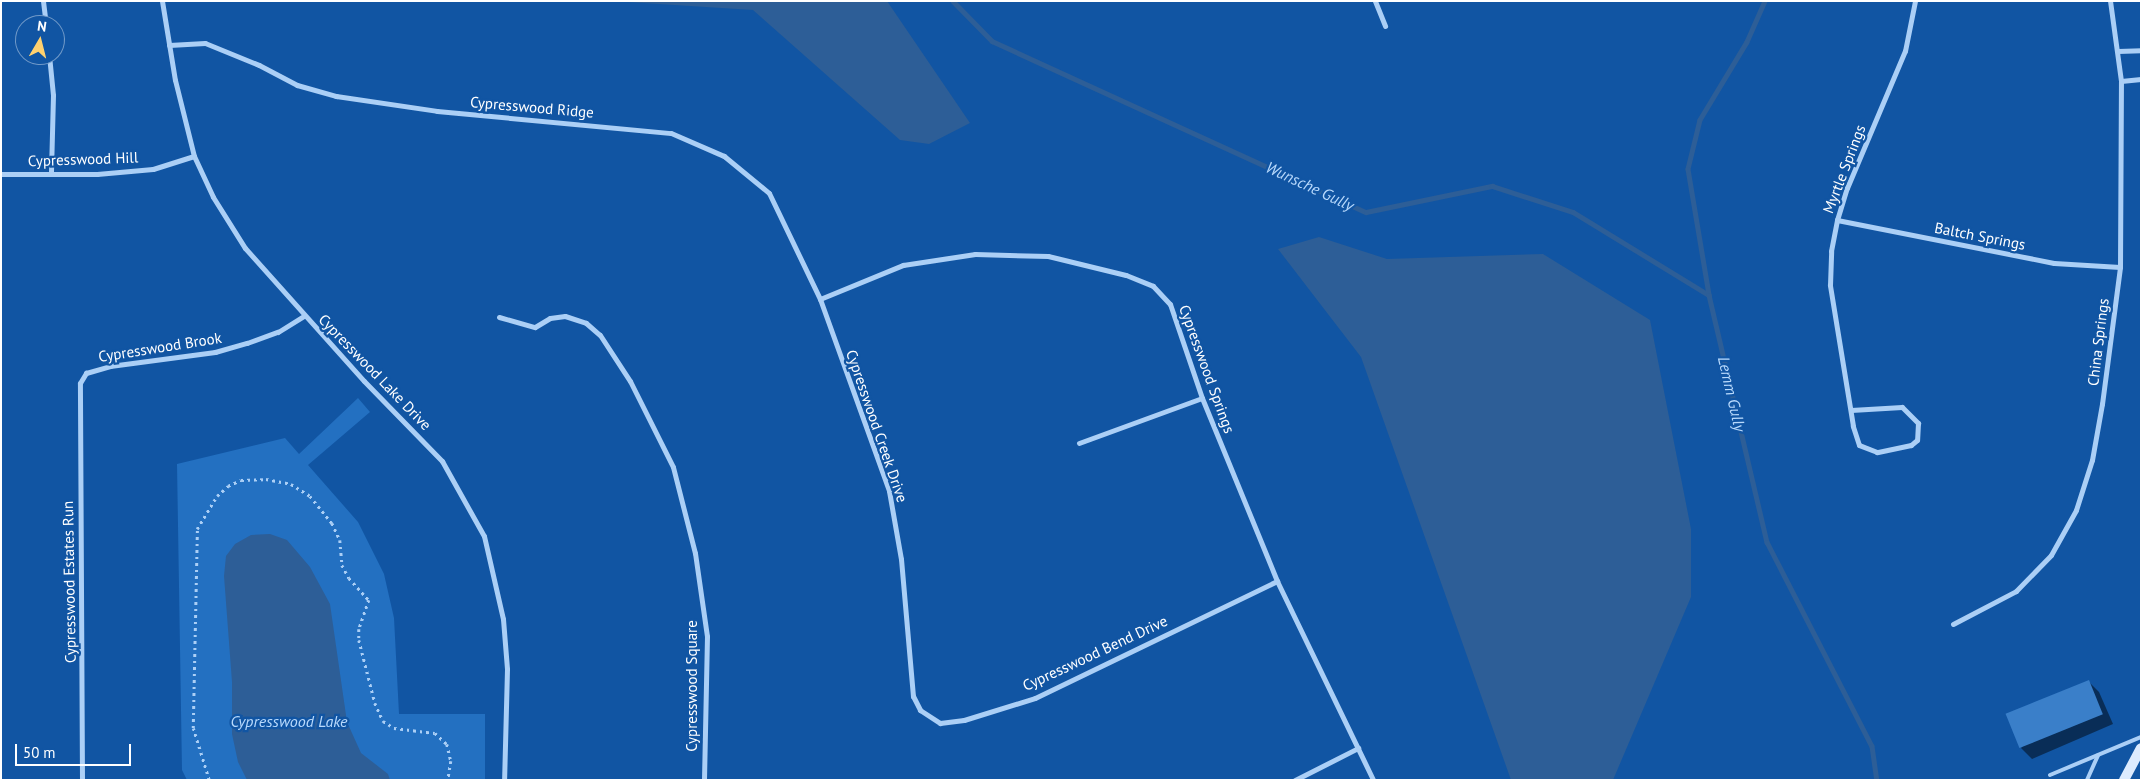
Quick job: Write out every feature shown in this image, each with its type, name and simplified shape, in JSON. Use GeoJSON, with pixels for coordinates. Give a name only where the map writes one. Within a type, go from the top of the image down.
{"type":"FeatureCollection","features":[{"type":"Feature","properties":{"kind":"main road"},"geometry":{"type":"LineString","coordinates":[[2124,780],[2141,748]]}},
{"type":"Feature","properties":{"kind":"street"},"geometry":{"type":"LineString","coordinates":[[43,1],[45,15]]}},
{"type":"Feature","properties":{"kind":"street","name":"Cypresswood Lake Drive"},"geometry":{"type":"LineString","coordinates":[[162,1],[169,45],[194,156],[213,197],[245,248],[304,316],[442,461],[484,536],[503,619],[507,669],[504,780]]}},
{"type":"Feature","properties":{"kind":"street"},"geometry":{"type":"LineString","coordinates":[[1376,1],[1385,26]]}},
{"type":"Feature","properties":{"kind":"street","name":"Myrtle Springs"},"geometry":{"type":"LineString","coordinates":[[1851,410],[1902,407],[1918,423],[1917,440],[1911,445],[1877,452],[1859,445],[1851,410],[1830,285],[1830,251],[1837,220],[1847,188],[1905,51],[1915,1]]}},
{"type":"Feature","properties":{"kind":"street","name":"China Springs"},"geometry":{"type":"LineString","coordinates":[[1953,624],[2016,591],[2051,555],[2076,510],[2092,460],[2102,404],[2120,267],[2121,81],[2110,1]]}},
{"type":"Feature","properties":{"kind":"street","name":"Cypresswood Ridge"},"geometry":{"type":"LineString","coordinates":[[169,45],[205,43],[259,65],[298,85],[336,96],[436,111],[671,133],[724,156],[769,193],[820,299]]}},
{"type":"Feature","properties":{"kind":"street"},"geometry":{"type":"LineString","coordinates":[[2118,51],[2141,50]]}},
{"type":"Feature","properties":{"kind":"street"},"geometry":{"type":"LineString","coordinates":[[50,65],[53,95],[51,174]]}},
{"type":"Feature","properties":{"kind":"street"},"geometry":{"type":"LineString","coordinates":[[2121,81],[2141,79]]}},
{"type":"Feature","properties":{"kind":"street","name":"Cypresswood Hill"},"geometry":{"type":"LineString","coordinates":[[1,174],[97,174],[153,169],[194,156]]}},
{"type":"Feature","properties":{"kind":"street","name":"Baltch Springs"},"geometry":{"type":"LineString","coordinates":[[1837,220],[2054,263],[2120,267]]}},
{"type":"Feature","properties":{"kind":"street","name":"Cypresswood Springs"},"geometry":{"type":"LineString","coordinates":[[820,299],[903,265],[975,254],[1048,256],[1126,275],[1153,286],[1170,304],[1202,398],[1277,580],[1373,780]]}},
{"type":"Feature","properties":{"kind":"street","name":"Cypresswood Creek Drive"},"geometry":{"type":"LineString","coordinates":[[820,299],[889,491],[901,559],[912,696],[920,710]]}},
{"type":"Feature","properties":{"kind":"street","name":"Cypresswood Brook"},"geometry":{"type":"LineString","coordinates":[[80,384],[86,373],[110,366],[215,352],[247,343],[278,332],[304,316]]}},
{"type":"Feature","properties":{"kind":"street","name":"Cypresswood Square"},"geometry":{"type":"LineString","coordinates":[[499,316],[535,327],[550,318],[565,316],[586,323],[600,334],[630,381],[673,467],[695,553],[707,636],[704,780]]}},
{"type":"Feature","properties":{"kind":"street","name":"Cypresswood Estates Run"},"geometry":{"type":"LineString","coordinates":[[80,384],[82,780]]}},
{"type":"Feature","properties":{"kind":"street"},"geometry":{"type":"LineString","coordinates":[[1079,443],[1202,398]]}},
{"type":"Feature","properties":{"kind":"street","name":"Cypresswood Bend Drive"},"geometry":{"type":"LineString","coordinates":[[920,710],[940,723],[964,720],[1035,698],[1277,580]]}},
{"type":"Feature","properties":{"kind":"street"},"geometry":{"type":"LineString","coordinates":[[1295,780],[1358,748]]}},
{"type":"Feature","properties":{"kind":"lane"},"geometry":{"type":"LineString","coordinates":[[2050,775],[2141,737]]}},
{"type":"Feature","properties":{"kind":"lane"},"geometry":{"type":"LineString","coordinates":[[2087,780],[2098,755]]}},
{"type":"Feature","properties":{"kind":"path"},"geometry":{"type":"LineString","coordinates":[[209,780],[194,728],[197,529],[217,496],[228,486],[241,480],[266,479],[291,484],[310,496],[332,524],[340,540],[342,565],[349,578],[369,600],[359,629],[359,640],[375,703],[383,721],[394,728],[435,733],[447,744],[452,761],[448,780]]}},
{"type":"Feature","properties":{"kind":"shaded area"},"geometry":{"type":"Polygon","coordinates":[[[358,398],[370,412],[308,465],[358,522],[384,574],[394,618],[399,714],[485,714],[485,780],[187,780],[182,770],[177,464],[285,438],[299,454],[358,398]]]}},
{"type":"Feature","properties":{"kind":"water"},"geometry":{"type":"Polygon","coordinates":[[[612,1],[887,1],[970,123],[929,144],[900,140],[753,10],[612,1]]]}},
{"type":"Feature","properties":{"kind":"water"},"geometry":{"type":"Polygon","coordinates":[[[1319,237],[1387,259],[1543,254],[1650,320],[1691,529],[1691,597],[1613,780],[1511,780],[1361,357],[1278,249],[1319,237]]]}},
{"type":"Feature","properties":{"kind":"water","name":"Cypresswood Lake"},"geometry":{"type":"Polygon","coordinates":[[[270,534],[287,540],[310,567],[330,604],[347,722],[361,753],[388,774],[390,780],[247,780],[238,762],[232,734],[232,682],[224,576],[226,556],[235,544],[251,535],[270,534]]]}},
{"type":"Feature","properties":{"kind":"building"},"geometry":{"type":"Polygon","coordinates":[[[2089,680],[2103,714],[2019,748],[2006,714],[2089,680]]]}},
{"type":"Feature","properties":{"kind":"waterway","name":"Wunsche Gully"},"geometry":{"type":"LineString","coordinates":[[953,1],[992,41],[1366,212],[1492,186],[1573,212],[1709,295]]}},
{"type":"Feature","properties":{"kind":"waterway","name":"Lemm Gully"},"geometry":{"type":"LineString","coordinates":[[1765,1],[1747,42],[1700,120],[1688,169],[1709,295],[1767,542],[1872,746],[1877,780]]}}]}
